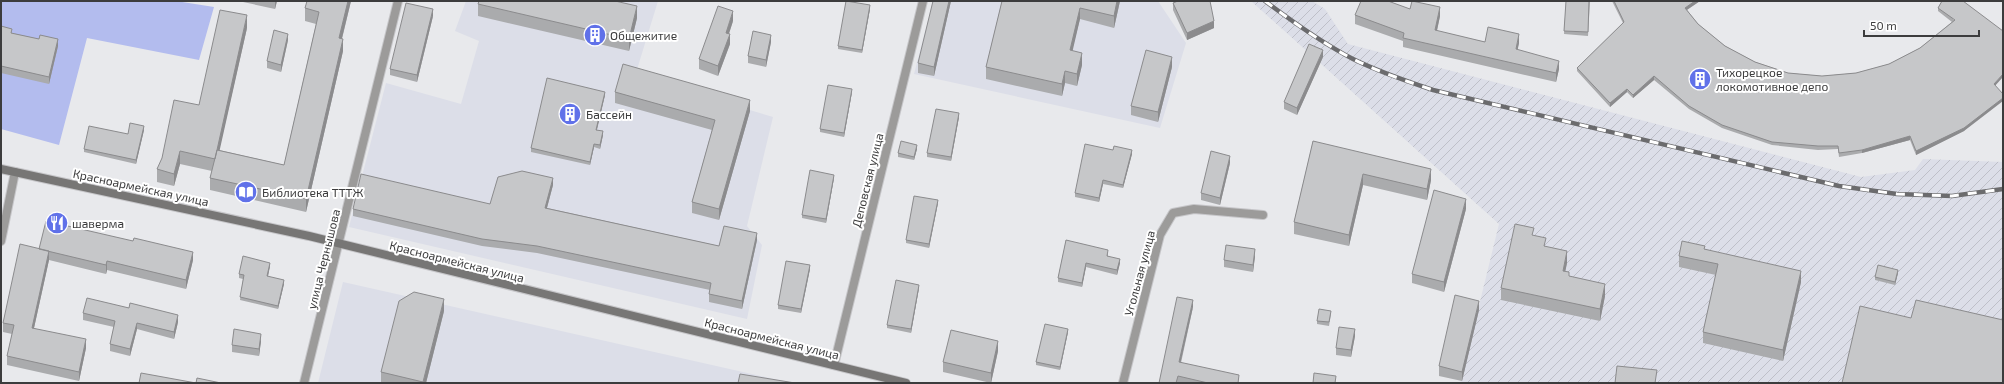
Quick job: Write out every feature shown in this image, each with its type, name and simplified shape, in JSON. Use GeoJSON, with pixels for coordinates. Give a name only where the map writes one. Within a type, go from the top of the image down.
{"type":"FeatureCollection","features":[{"type":"Feature","properties":{"kind":"street","name":"улица Чернышова"},"geometry":{"type":"LineString","coordinates":[[304,383],[398,1]]}},
{"type":"Feature","properties":{"kind":"street","name":"Деповская улица"},"geometry":{"type":"LineString","coordinates":[[834,365],[923,1]]}},
{"type":"Feature","properties":{"kind":"street","name":"Красноармейская улица"},"geometry":{"type":"LineString","coordinates":[[1,169],[309,236],[338,245],[906,383]]}},
{"type":"Feature","properties":{"kind":"street"},"geometry":{"type":"LineString","coordinates":[[1,241],[15,172]]}},
{"type":"Feature","properties":{"kind":"street","name":"Угольная улица"},"geometry":{"type":"LineString","coordinates":[[1123,383],[1160,235],[1173,213],[1194,209],[1263,215]]}},
{"type":"Feature","properties":{"kind":"shaded area"},"geometry":{"type":"Polygon","coordinates":[[[1,1],[176,1],[214,7],[199,60],[87,38],[59,145],[1,129],[1,1]]]}},
{"type":"Feature","properties":{"kind":"shaded area"},"geometry":{"type":"Polygon","coordinates":[[[466,1],[658,1],[635,76],[773,117],[747,226],[762,245],[747,319],[349,227],[386,83],[461,104],[479,41],[455,31],[466,1]]]}},
{"type":"Feature","properties":{"kind":"shaded area"},"geometry":{"type":"Polygon","coordinates":[[[933,1],[1158,1],[1186,43],[1160,128],[914,74],[933,1]]]}},
{"type":"Feature","properties":{"kind":"shaded area"},"geometry":{"type":"Polygon","coordinates":[[[1251,1],[1312,1],[1325,9],[1348,44],[1861,177],[1915,170],[1923,159],[2003,162],[2003,383],[1460,383],[1499,224],[1251,1]]]}},
{"type":"Feature","properties":{"kind":"shaded area"},"geometry":{"type":"Polygon","coordinates":[[[343,282],[792,383],[318,383],[343,282]]]}},
{"type":"Feature","properties":{"kind":"building"},"geometry":{"type":"Polygon","coordinates":[[[307,1],[348,1],[339,38],[343,39],[306,199],[210,178],[217,150],[284,165],[319,12],[305,8],[307,1]]]}},
{"type":"Feature","properties":{"kind":"building"},"geometry":{"type":"Polygon","coordinates":[[[479,1],[615,1],[637,6],[629,39],[478,4],[479,1]]]}},
{"type":"Feature","properties":{"kind":"building"},"geometry":{"type":"Polygon","coordinates":[[[846,1],[870,5],[862,50],[838,46],[846,1]]]}},
{"type":"Feature","properties":{"kind":"building"},"geometry":{"type":"Polygon","coordinates":[[[933,1],[949,1],[934,67],[918,63],[933,1]]]}},
{"type":"Feature","properties":{"kind":"building"},"geometry":{"type":"Polygon","coordinates":[[[1002,1],[1117,1],[1114,16],[1080,8],[1070,50],[1082,53],[1077,74],[1065,71],[1062,84],[986,67],[1002,1]]]}},
{"type":"Feature","properties":{"kind":"building"},"geometry":{"type":"Polygon","coordinates":[[[1178,1],[1210,1],[1214,21],[1187,33],[1173,3],[1178,1]]]}},
{"type":"Feature","properties":{"kind":"building"},"geometry":{"type":"Polygon","coordinates":[[[1361,1],[1388,1],[1410,9],[1412,1],[1440,7],[1435,30],[1485,42],[1488,27],[1519,34],[1516,49],[1559,61],[1556,73],[1403,38],[1404,33],[1355,15],[1361,1]]]}},
{"type":"Feature","properties":{"kind":"building"},"geometry":{"type":"Polygon","coordinates":[[[1566,1],[1589,1],[1588,32],[1564,31],[1566,1]]]}},
{"type":"Feature","properties":{"kind":"building","name":"Тихорецкое локомотивное депо"},"geometry":{"type":"Polygon","coordinates":[[[1614,1],[1695,1],[1685,8],[1698,24],[1725,46],[1755,62],[1788,73],[1822,76],[1856,73],[1889,64],[1920,48],[1955,20],[1938,8],[1942,1],[1963,1],[2003,31],[2003,74],[1994,84],[2003,94],[2003,98],[1964,128],[1916,151],[1910,136],[1862,150],[1839,153],[1838,146],[1818,146],[1772,142],[1722,125],[1689,106],[1654,76],[1633,95],[1627,89],[1610,103],[1577,68],[1624,22],[1614,1]]]}},
{"type":"Feature","properties":{"kind":"building"},"geometry":{"type":"Polygon","coordinates":[[[406,3],[433,9],[417,75],[390,69],[406,3]]]}},
{"type":"Feature","properties":{"kind":"building"},"geometry":{"type":"Polygon","coordinates":[[[718,6],[733,11],[726,33],[730,34],[718,66],[699,59],[718,6]]]}},
{"type":"Feature","properties":{"kind":"building"},"geometry":{"type":"Polygon","coordinates":[[[220,10],[247,15],[215,159],[180,151],[174,174],[157,169],[162,158],[174,100],[199,105],[220,10]]]}},
{"type":"Feature","properties":{"kind":"building"},"geometry":{"type":"Polygon","coordinates":[[[1,26],[12,29],[11,33],[39,39],[40,35],[58,39],[49,77],[1,66],[1,26]]]}},
{"type":"Feature","properties":{"kind":"building"},"geometry":{"type":"Polygon","coordinates":[[[274,30],[288,34],[281,65],[267,61],[274,30]]]}},
{"type":"Feature","properties":{"kind":"building"},"geometry":{"type":"Polygon","coordinates":[[[753,31],[771,35],[766,60],[748,56],[753,31]]]}},
{"type":"Feature","properties":{"kind":"building"},"geometry":{"type":"Polygon","coordinates":[[[1309,44],[1323,50],[1297,108],[1284,102],[1309,44]]]}},
{"type":"Feature","properties":{"kind":"building"},"geometry":{"type":"Polygon","coordinates":[[[1146,50],[1172,57],[1158,112],[1131,106],[1146,50]]]}},
{"type":"Feature","properties":{"kind":"building"},"geometry":{"type":"Polygon","coordinates":[[[623,64],[750,100],[719,209],[692,202],[715,120],[615,92],[623,64]]]}},
{"type":"Feature","properties":{"kind":"building","name":"Бассейн"},"geometry":{"type":"Polygon","coordinates":[[[547,78],[605,92],[596,130],[603,131],[600,145],[594,144],[590,162],[531,148],[547,78]]]}},
{"type":"Feature","properties":{"kind":"building"},"geometry":{"type":"Polygon","coordinates":[[[828,85],[852,89],[844,133],[820,129],[828,85]]]}},
{"type":"Feature","properties":{"kind":"building"},"geometry":{"type":"Polygon","coordinates":[[[936,109],[959,113],[951,157],[927,153],[936,109]]]}},
{"type":"Feature","properties":{"kind":"building"},"geometry":{"type":"Polygon","coordinates":[[[130,123],[144,126],[136,160],[84,149],[89,126],[128,134],[130,123]]]}},
{"type":"Feature","properties":{"kind":"building"},"geometry":{"type":"Polygon","coordinates":[[[901,141],[917,145],[914,157],[898,153],[901,141]]]}},
{"type":"Feature","properties":{"kind":"building"},"geometry":{"type":"Polygon","coordinates":[[[1313,141],[1431,169],[1427,189],[1363,174],[1349,235],[1294,222],[1313,141]]]}},
{"type":"Feature","properties":{"kind":"building"},"geometry":{"type":"Polygon","coordinates":[[[1085,144],[1113,150],[1114,146],[1132,150],[1123,185],[1103,180],[1099,198],[1075,193],[1085,144]]]}},
{"type":"Feature","properties":{"kind":"building"},"geometry":{"type":"Polygon","coordinates":[[[1211,151],[1230,156],[1220,198],[1201,193],[1211,151]]]}},
{"type":"Feature","properties":{"kind":"building"},"geometry":{"type":"Polygon","coordinates":[[[810,170],[834,175],[826,219],[802,215],[810,170]]]}},
{"type":"Feature","properties":{"kind":"building"},"geometry":{"type":"Polygon","coordinates":[[[522,171],[553,178],[545,208],[719,246],[724,226],[757,233],[742,301],[709,294],[711,283],[537,246],[482,239],[353,209],[361,174],[490,204],[498,177],[522,171]]]}},
{"type":"Feature","properties":{"kind":"building"},"geometry":{"type":"Polygon","coordinates":[[[1434,190],[1466,199],[1444,282],[1412,274],[1434,190]]]}},
{"type":"Feature","properties":{"kind":"building"},"geometry":{"type":"Polygon","coordinates":[[[914,196],[938,200],[929,244],[906,240],[914,196]]]}},
{"type":"Feature","properties":{"kind":"building"},"geometry":{"type":"Polygon","coordinates":[[[46,221],[133,241],[134,238],[193,252],[186,280],[107,261],[106,265],[39,249],[46,221]]]}},
{"type":"Feature","properties":{"kind":"building"},"geometry":{"type":"Polygon","coordinates":[[[1515,224],[1534,228],[1532,235],[1546,238],[1544,246],[1567,251],[1563,271],[1569,272],[1569,276],[1605,284],[1600,309],[1501,288],[1515,224]]]}},
{"type":"Feature","properties":{"kind":"building"},"geometry":{"type":"Polygon","coordinates":[[[1066,240],[1108,250],[1107,256],[1120,259],[1117,270],[1086,263],[1082,283],[1058,278],[1066,240]]]}},
{"type":"Feature","properties":{"kind":"building"},"geometry":{"type":"Polygon","coordinates":[[[1682,241],[1705,246],[1704,249],[1801,271],[1783,350],[1703,332],[1718,264],[1679,256],[1682,241]]]}},
{"type":"Feature","properties":{"kind":"building"},"geometry":{"type":"Polygon","coordinates":[[[20,244],[49,251],[32,328],[86,339],[79,372],[7,356],[14,325],[3,323],[20,244]]]}},
{"type":"Feature","properties":{"kind":"building"},"geometry":{"type":"Polygon","coordinates":[[[1226,245],[1255,249],[1253,265],[1224,260],[1226,245]]]}},
{"type":"Feature","properties":{"kind":"building"},"geometry":{"type":"Polygon","coordinates":[[[243,256],[270,263],[267,276],[284,280],[278,306],[240,297],[244,275],[239,274],[243,256]]]}},
{"type":"Feature","properties":{"kind":"building"},"geometry":{"type":"Polygon","coordinates":[[[786,261],[810,265],[801,309],[778,305],[786,261]]]}},
{"type":"Feature","properties":{"kind":"building"},"geometry":{"type":"Polygon","coordinates":[[[1878,265],[1898,270],[1895,282],[1875,277],[1878,265]]]}},
{"type":"Feature","properties":{"kind":"building"},"geometry":{"type":"Polygon","coordinates":[[[896,280],[919,285],[911,329],[887,325],[896,280]]]}},
{"type":"Feature","properties":{"kind":"building"},"geometry":{"type":"Polygon","coordinates":[[[414,292],[444,299],[423,382],[381,372],[399,301],[414,292]]]}},
{"type":"Feature","properties":{"kind":"building"},"geometry":{"type":"Polygon","coordinates":[[[1455,295],[1479,301],[1462,372],[1439,366],[1455,295]]]}},
{"type":"Feature","properties":{"kind":"building"},"geometry":{"type":"Polygon","coordinates":[[[1177,297],[1193,300],[1179,362],[1239,375],[1238,383],[1208,383],[1178,376],[1176,383],[1159,383],[1177,297]]]}},
{"type":"Feature","properties":{"kind":"building"},"geometry":{"type":"Polygon","coordinates":[[[87,298],[129,308],[130,303],[178,315],[174,332],[137,323],[130,349],[110,344],[115,321],[83,313],[87,298]]]}},
{"type":"Feature","properties":{"kind":"building"},"geometry":{"type":"Polygon","coordinates":[[[1916,300],[2003,320],[2003,383],[1842,383],[1860,306],[1911,318],[1916,300]]]}},
{"type":"Feature","properties":{"kind":"building"},"geometry":{"type":"Polygon","coordinates":[[[1319,309],[1331,311],[1329,322],[1317,321],[1319,309]]]}},
{"type":"Feature","properties":{"kind":"building"},"geometry":{"type":"Polygon","coordinates":[[[1045,324],[1068,329],[1060,367],[1036,362],[1045,324]]]}},
{"type":"Feature","properties":{"kind":"building"},"geometry":{"type":"Polygon","coordinates":[[[1339,327],[1355,329],[1351,350],[1336,348],[1339,327]]]}},
{"type":"Feature","properties":{"kind":"building"},"geometry":{"type":"Polygon","coordinates":[[[234,329],[261,334],[259,349],[232,345],[234,329]]]}},
{"type":"Feature","properties":{"kind":"building"},"geometry":{"type":"Polygon","coordinates":[[[951,330],[998,341],[991,373],[943,362],[951,330]]]}},
{"type":"Feature","properties":{"kind":"building"},"geometry":{"type":"Polygon","coordinates":[[[1617,366],[1657,370],[1655,383],[1615,383],[1617,366]]]}},
{"type":"Feature","properties":{"kind":"building"},"geometry":{"type":"Polygon","coordinates":[[[141,373],[196,383],[139,383],[141,373]]]}},
{"type":"Feature","properties":{"kind":"building"},"geometry":{"type":"Polygon","coordinates":[[[1314,373],[1336,376],[1335,383],[1313,383],[1314,373]]]}},
{"type":"Feature","properties":{"kind":"building"},"geometry":{"type":"Polygon","coordinates":[[[740,374],[795,383],[738,383],[740,374]]]}},
{"type":"Feature","properties":{"kind":"building"},"geometry":{"type":"Polygon","coordinates":[[[197,378],[221,383],[196,383],[197,378]]]}},
{"type":"Feature","properties":{"kind":"railway"},"geometry":{"type":"LineString","coordinates":[[1265,1],[1341,53],[1363,64],[1433,90],[1839,186],[1897,194],[1952,196],[2003,189]]}},
{"type":"Feature","properties":{"kind":"place","name":"Общежитие"},"geometry":{"type":"Point","coordinates":[595,35]}},
{"type":"Feature","properties":{"kind":"place","name":"Тихорецкое локомотивное депо"},"geometry":{"type":"Point","coordinates":[1700,79]}},
{"type":"Feature","properties":{"kind":"place","name":"Бассейн"},"geometry":{"type":"Point","coordinates":[570,114]}},
{"type":"Feature","properties":{"kind":"place","name":"Библиотека ТТТЖ"},"geometry":{"type":"Point","coordinates":[246,192]}},
{"type":"Feature","properties":{"kind":"place","name":"шаверма"},"geometry":{"type":"Point","coordinates":[57,223]}}]}
